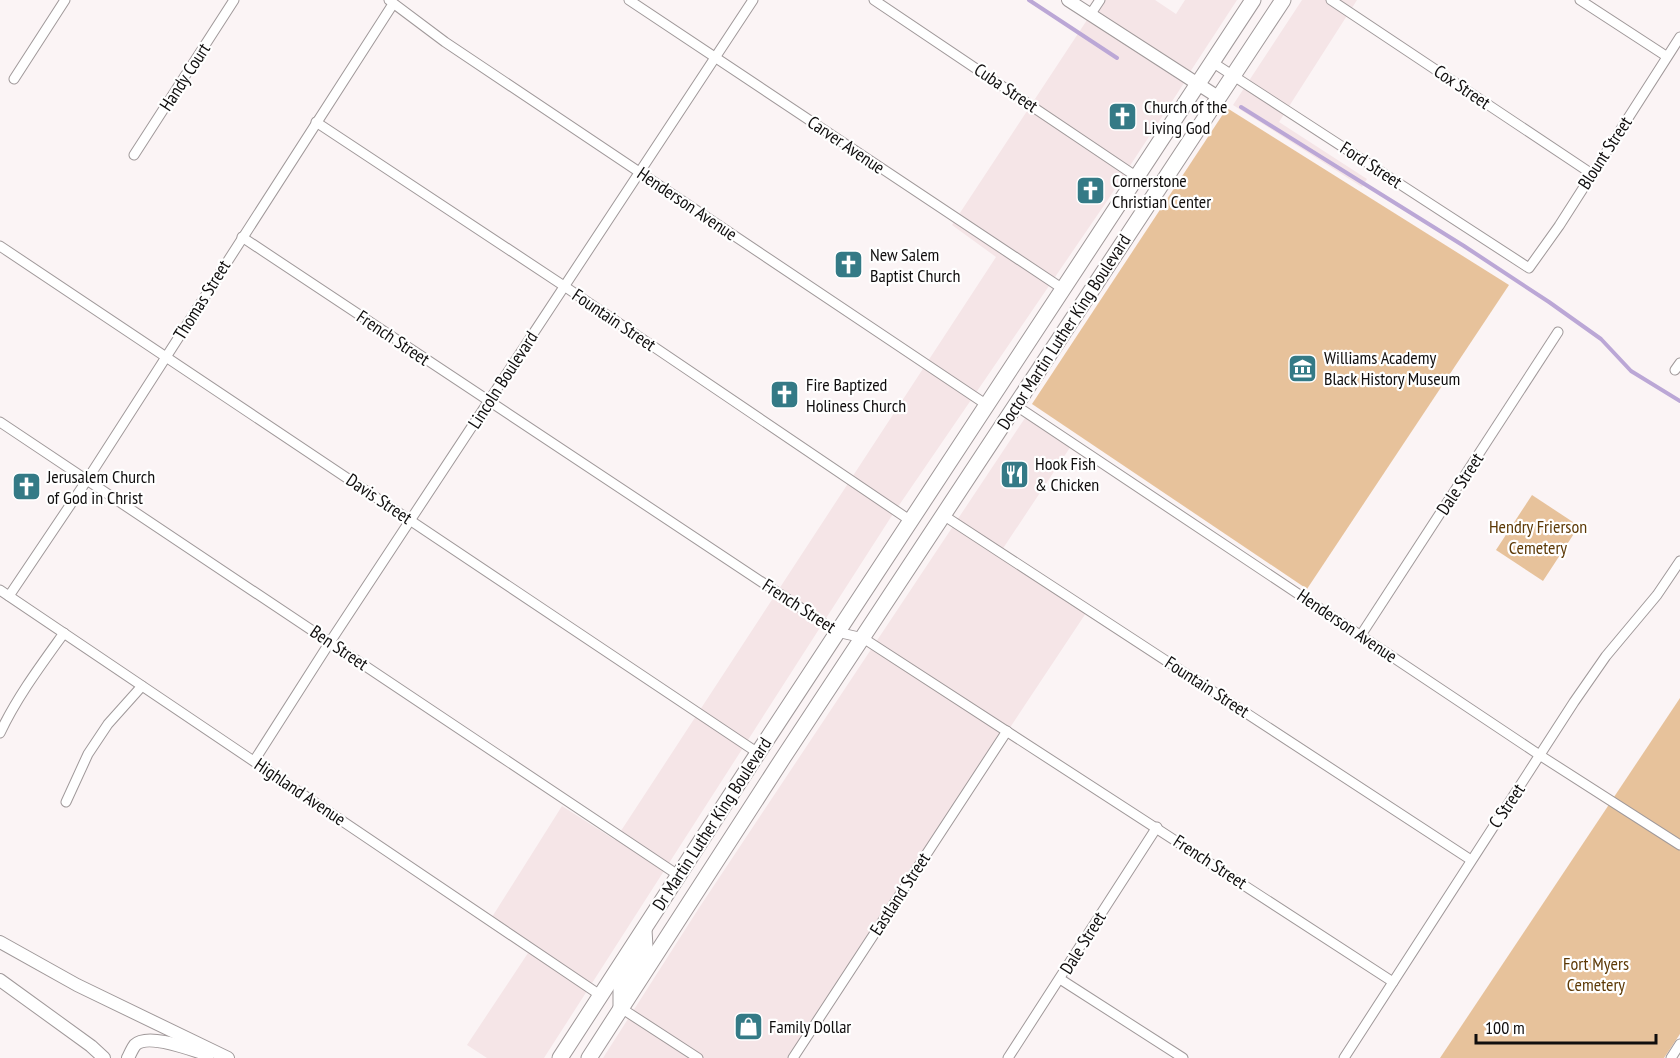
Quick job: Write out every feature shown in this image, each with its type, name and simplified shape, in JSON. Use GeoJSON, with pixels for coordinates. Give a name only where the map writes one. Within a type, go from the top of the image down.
{"type":"FeatureCollection","features":[{"type":"Feature","properties":{"kind":"main road","name":"Doctor Martin Luther King Boulevard"},"geometry":{"type":"LineString","coordinates":[[864,591],[1253,0]]}},
{"type":"Feature","properties":{"kind":"main road","name":"Doctor Martin Luther King Boulevard"},"geometry":{"type":"LineString","coordinates":[[885,604],[1282,0]]}},
{"type":"Feature","properties":{"kind":"main road"},"geometry":{"type":"LineString","coordinates":[[1009,372],[1009,394],[1015,405]]}},
{"type":"Feature","properties":{"kind":"main road","name":"Dr Martin Luther King Boulevard"},"geometry":{"type":"LineString","coordinates":[[560,1058],[864,591]]}},
{"type":"Feature","properties":{"kind":"main road","name":"Dr Martin Luther King Boulevard"},"geometry":{"type":"LineString","coordinates":[[589,1058],[885,604]]}},
{"type":"Feature","properties":{"kind":"main road"},"geometry":{"type":"LineString","coordinates":[[621,1008],[621,989],[645,947],[644,930]]}},
{"type":"Feature","properties":{"kind":"main road"},"geometry":{"type":"LineString","coordinates":[[600,995],[606,1009],[604,1034]]}},
{"type":"Feature","properties":{"kind":"street"},"geometry":{"type":"LineString","coordinates":[[14,79],[66,0]]}},
{"type":"Feature","properties":{"kind":"street","name":"Handy Court"},"geometry":{"type":"LineString","coordinates":[[134,154],[234,0]]}},
{"type":"Feature","properties":{"kind":"street","name":"Carver Avenue"},"geometry":{"type":"LineString","coordinates":[[629,0],[1063,289]]}},
{"type":"Feature","properties":{"kind":"street","name":"Lincoln Boulevard"},"geometry":{"type":"LineString","coordinates":[[254,761],[638,172],[753,0]]}},
{"type":"Feature","properties":{"kind":"street","name":"Cuba Street"},"geometry":{"type":"LineString","coordinates":[[874,0],[1137,177]]}},
{"type":"Feature","properties":{"kind":"street"},"geometry":{"type":"LineString","coordinates":[[1068,0],[1218,98]]}},
{"type":"Feature","properties":{"kind":"street"},"geometry":{"type":"LineString","coordinates":[[1090,15],[1100,0]]}},
{"type":"Feature","properties":{"kind":"street","name":"Cox Street"},"geometry":{"type":"LineString","coordinates":[[1331,0],[1592,174]]}},
{"type":"Feature","properties":{"kind":"street"},"geometry":{"type":"LineString","coordinates":[[1580,0],[1666,56]]}},
{"type":"Feature","properties":{"kind":"street","name":"Thomas Street"},"geometry":{"type":"LineString","coordinates":[[9,596],[87,480],[391,2]]}},
{"type":"Feature","properties":{"kind":"street","name":"Henderson Avenue"},"geometry":{"type":"LineString","coordinates":[[391,2],[445,42],[987,405]]}},
{"type":"Feature","properties":{"kind":"street","name":"Blount Street"},"geometry":{"type":"LineString","coordinates":[[1529,268],[1592,174],[1666,56],[1679,40]]}},
{"type":"Feature","properties":{"kind":"street","name":"Ford Street"},"geometry":{"type":"LineString","coordinates":[[1212,62],[1529,268]]}},
{"type":"Feature","properties":{"kind":"street","name":"Fountain Street"},"geometry":{"type":"LineString","coordinates":[[316,122],[564,286],[911,521]]}},
{"type":"Feature","properties":{"kind":"street","name":"French Street"},"geometry":{"type":"LineString","coordinates":[[242,237],[837,632],[862,638],[1393,982]]}},
{"type":"Feature","properties":{"kind":"street","name":"Davis Street"},"geometry":{"type":"LineString","coordinates":[[0,246],[758,753]]}},
{"type":"Feature","properties":{"kind":"street","name":"Dale Street"},"geometry":{"type":"LineString","coordinates":[[1361,635],[1558,332]]}},
{"type":"Feature","properties":{"kind":"street","name":"Henderson Avenue"},"geometry":{"type":"LineString","coordinates":[[1015,405],[1540,756],[1680,845]]}},
{"type":"Feature","properties":{"kind":"street","name":"Ben Street"},"geometry":{"type":"LineString","coordinates":[[0,422],[678,875]]}},
{"type":"Feature","properties":{"kind":"street","name":"Fountain Street"},"geometry":{"type":"LineString","coordinates":[[943,515],[1471,860]]}},
{"type":"Feature","properties":{"kind":"street","name":"C Street"},"geometry":{"type":"LineString","coordinates":[[1344,1058],[1606,656],[1642,614],[1680,561]]}},
{"type":"Feature","properties":{"kind":"street","name":"Highland Avenue"},"geometry":{"type":"LineString","coordinates":[[0,590],[600,995]]}},
{"type":"Feature","properties":{"kind":"street"},"geometry":{"type":"LineString","coordinates":[[0,733],[33,675],[64,633]]}},
{"type":"Feature","properties":{"kind":"street"},"geometry":{"type":"LineString","coordinates":[[66,802],[88,754],[108,724],[142,686]]}},
{"type":"Feature","properties":{"kind":"street","name":"Eastland Street"},"geometry":{"type":"LineString","coordinates":[[793,1058],[1006,731]]}},
{"type":"Feature","properties":{"kind":"street","name":"Dale Street"},"geometry":{"type":"LineString","coordinates":[[1008,1058],[1157,827]]}},
{"type":"Feature","properties":{"kind":"street"},"geometry":{"type":"LineString","coordinates":[[0,942],[77,985],[228,1058]]}},
{"type":"Feature","properties":{"kind":"street"},"geometry":{"type":"LineString","coordinates":[[1060,979],[1183,1058]]}},
{"type":"Feature","properties":{"kind":"street"},"geometry":{"type":"LineString","coordinates":[[0,980],[91,1046],[104,1058]]}},
{"type":"Feature","properties":{"kind":"street"},"geometry":{"type":"LineString","coordinates":[[621,1008],[698,1058]]}},
{"type":"Feature","properties":{"kind":"street"},"geometry":{"type":"LineString","coordinates":[[128,1058],[136,1044],[143,1041],[161,1041],[218,1058]]}},
{"type":"Feature","properties":{"kind":"street"},"geometry":{"type":"LineString","coordinates":[[1671,1058],[1680,1044]]}},
{"type":"Feature","properties":{"kind":"shaded area"},"geometry":{"type":"Polygon","coordinates":[[[1101,0],[1155,0],[1176,14],[1185,0],[1237,0],[1190,72],[1094,10],[1101,0]]]}},
{"type":"Feature","properties":{"kind":"shaded area"},"geometry":{"type":"Polygon","coordinates":[[[1302,0],[1357,0],[1279,122],[1367,179],[1362,187],[1233,105],[1302,0]]]}},
{"type":"Feature","properties":{"kind":"shaded area"},"geometry":{"type":"Polygon","coordinates":[[[1087,20],[1184,83],[1107,201],[891,517],[544,1058],[487,1058],[467,1045],[528,953],[487,925],[562,806],[615,840],[996,257],[952,225],[1087,20]]]}},
{"type":"Feature","properties":{"kind":"shaded area"},"geometry":{"type":"Polygon","coordinates":[[[1031,409],[1075,440],[998,556],[1086,613],[791,1058],[603,1058],[699,908],[1031,409]]]}},
{"type":"Feature","properties":{"kind":"green space"},"geometry":{"type":"Polygon","coordinates":[[[1227,108],[1509,285],[1307,589],[1032,404],[1227,108]]]}},
{"type":"Feature","properties":{"kind":"green space","name":"Hendry Frierson Cemetery"},"geometry":{"type":"Polygon","coordinates":[[[1532,495],[1579,526],[1543,581],[1496,550],[1532,495]]]}},
{"type":"Feature","properties":{"kind":"green space","name":"Fort Myers Cemetery"},"geometry":{"type":"Polygon","coordinates":[[[1680,698],[1680,1034],[1664,1058],[1440,1058],[1680,698]]]}},
{"type":"Feature","properties":{"kind":"waterway"},"geometry":{"type":"LineString","coordinates":[[1029,0],[1117,58]]}},
{"type":"Feature","properties":{"kind":"waterway"},"geometry":{"type":"LineString","coordinates":[[1241,107],[1464,246],[1549,302],[1601,339],[1631,371],[1680,401]]}},
{"type":"Feature","properties":{"kind":"place","name":"Church of the Living God"},"geometry":{"type":"Point","coordinates":[1123,117]}},
{"type":"Feature","properties":{"kind":"place","name":"Cornerstone Christian Center"},"geometry":{"type":"Point","coordinates":[1091,191]}},
{"type":"Feature","properties":{"kind":"place","name":"New Salem Baptist Church"},"geometry":{"type":"Point","coordinates":[849,265]}},
{"type":"Feature","properties":{"kind":"place","name":"Williams Academy Black History Museum"},"geometry":{"type":"Point","coordinates":[1303,368]}},
{"type":"Feature","properties":{"kind":"place","name":"Fire Baptized Holiness Church"},"geometry":{"type":"Point","coordinates":[785,395]}},
{"type":"Feature","properties":{"kind":"place","name":"Hook Fish & Chicken"},"geometry":{"type":"Point","coordinates":[1014,474]}},
{"type":"Feature","properties":{"kind":"place","name":"Jerusalem Church of God in Christ"},"geometry":{"type":"Point","coordinates":[26,487]}},
{"type":"Feature","properties":{"kind":"place","name":"Family Dollar"},"geometry":{"type":"Point","coordinates":[748,1027]}}]}
